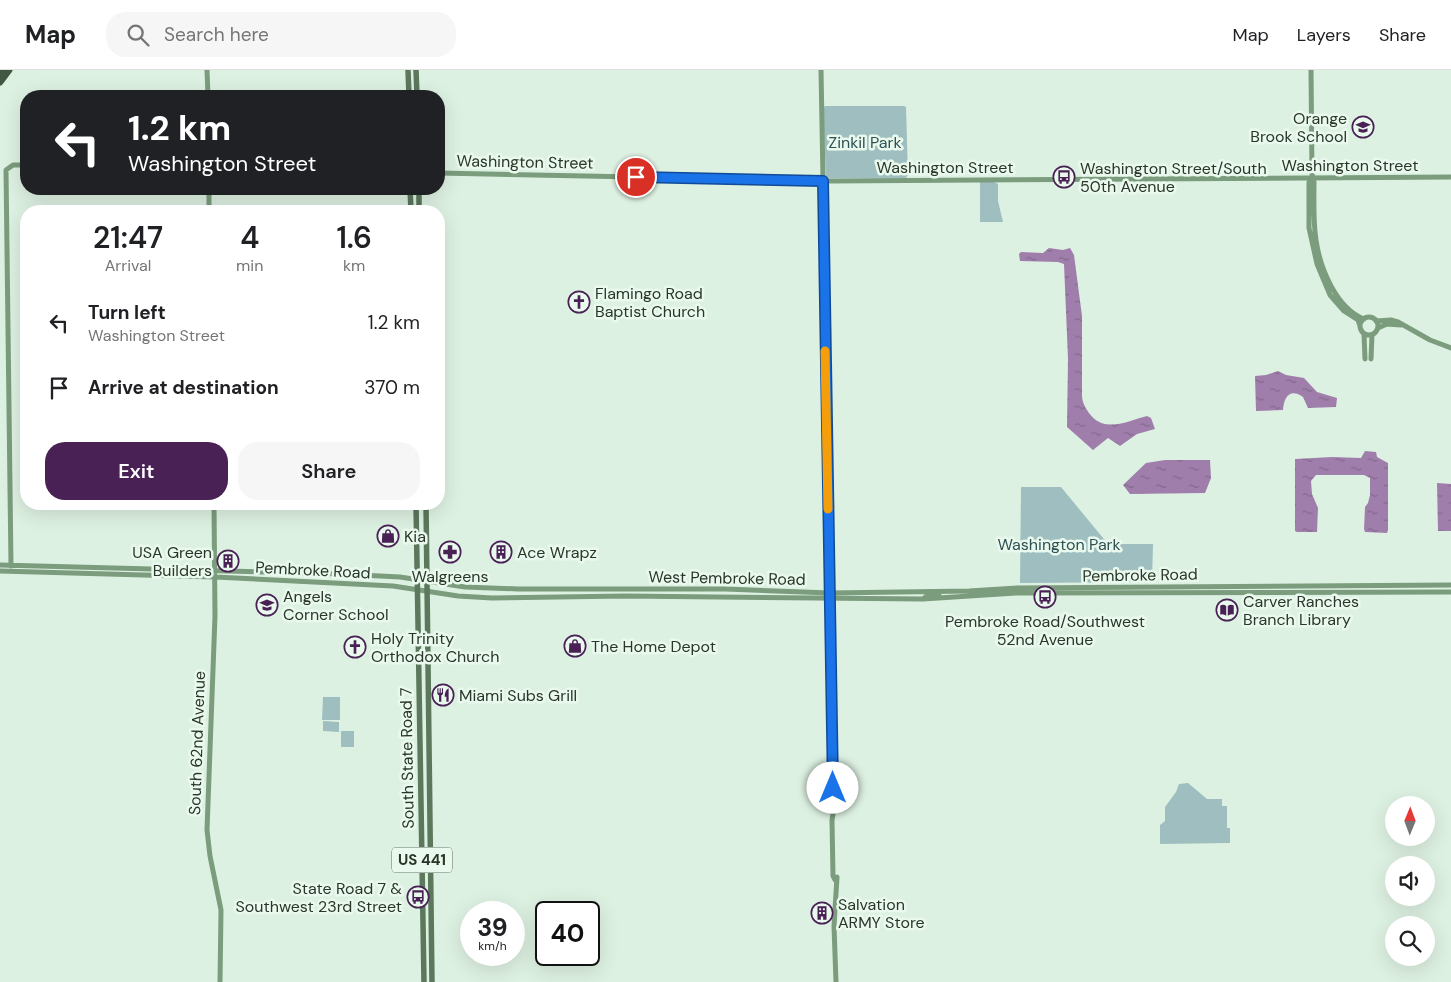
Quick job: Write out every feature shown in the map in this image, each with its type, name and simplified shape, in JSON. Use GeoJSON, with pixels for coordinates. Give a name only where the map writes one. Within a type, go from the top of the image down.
{"type":"FeatureCollection","features":[{"type":"Feature","properties":{"kind":"highway"},"geometry":{"type":"LineString","coordinates":[[0,82],[9,70]]}},
{"type":"Feature","properties":{"kind":"main road"},"geometry":{"type":"LineString","coordinates":[[408,70],[409,90]]}},
{"type":"Feature","properties":{"kind":"main road"},"geometry":{"type":"LineString","coordinates":[[416,71],[417,90]]}},
{"type":"Feature","properties":{"kind":"main road","name":"South State Road 7"},"geometry":{"type":"LineString","coordinates":[[416,510],[425,980]]}},
{"type":"Feature","properties":{"kind":"main road","name":"South State Road 7"},"geometry":{"type":"LineString","coordinates":[[426,510],[432,982]]}},
{"type":"Feature","properties":{"kind":"main road"},"geometry":{"type":"LineString","coordinates":[[420,716],[429,733]]}},
{"type":"Feature","properties":{"kind":"main road"},"geometry":{"type":"LineString","coordinates":[[421,770],[425,778],[430,782]]}},
{"type":"Feature","properties":{"kind":"main road"},"geometry":{"type":"LineString","coordinates":[[421,786],[430,798]]}},
{"type":"Feature","properties":{"kind":"street"},"geometry":{"type":"LineString","coordinates":[[207,70],[208,90]]}},
{"type":"Feature","properties":{"kind":"street"},"geometry":{"type":"LineString","coordinates":[[821,70],[831,596],[832,820],[838,982]]}},
{"type":"Feature","properties":{"kind":"street"},"geometry":{"type":"LineString","coordinates":[[1311,70],[1312,178],[1309,182],[1314,253],[1330,296],[1344,311],[1358,320],[1364,334],[1368,359],[1372,335],[1378,328],[1387,324],[1406,326]]}},
{"type":"Feature","properties":{"kind":"street"},"geometry":{"type":"LineString","coordinates":[[10,571],[6,170],[13,165],[20,165]]}},
{"type":"Feature","properties":{"kind":"street","name":"Washington Street"},"geometry":{"type":"LineString","coordinates":[[445,173],[823,181],[1451,177]]}},
{"type":"Feature","properties":{"kind":"street"},"geometry":{"type":"LineString","coordinates":[[1312,227],[1335,293],[1347,308],[1364,318],[1376,321],[1394,321],[1430,340],[1451,348]]}},
{"type":"Feature","properties":{"kind":"street"},"geometry":{"type":"LineString","coordinates":[[1360,326],[1364,318]]}},
{"type":"Feature","properties":{"kind":"street"},"geometry":{"type":"LineString","coordinates":[[1376,321],[1378,328]]}},
{"type":"Feature","properties":{"kind":"street"},"geometry":{"type":"LineString","coordinates":[[1364,334],[1372,335]]}},
{"type":"Feature","properties":{"kind":"street","name":"South 62nd Avenue"},"geometry":{"type":"LineString","coordinates":[[214,510],[215,574],[207,830],[210,856],[221,910],[220,982]]}},
{"type":"Feature","properties":{"kind":"street","name":"Pembroke Road"},"geometry":{"type":"LineString","coordinates":[[0,565],[113,568],[215,574],[267,580],[392,586],[458,596],[492,598],[625,596]]}},
{"type":"Feature","properties":{"kind":"street"},"geometry":{"type":"LineString","coordinates":[[56,572],[65,570],[106,572],[113,568]]}},
{"type":"Feature","properties":{"kind":"street","name":"Pembroke Road"},"geometry":{"type":"LineString","coordinates":[[0,571],[316,574],[395,577],[465,587],[624,589]]}},
{"type":"Feature","properties":{"kind":"street"},"geometry":{"type":"LineString","coordinates":[[267,580],[273,578],[308,580],[316,574]]}},
{"type":"Feature","properties":{"kind":"street","name":"Pembroke Road"},"geometry":{"type":"LineString","coordinates":[[831,596],[912,591],[1451,585]]}},
{"type":"Feature","properties":{"kind":"street"},"geometry":{"type":"LineString","coordinates":[[1243,593],[1288,589],[1291,586]]}},
{"type":"Feature","properties":{"kind":"street"},"geometry":{"type":"LineString","coordinates":[[1300,592],[1305,589],[1347,586]]}},
{"type":"Feature","properties":{"kind":"street"},"geometry":{"type":"LineString","coordinates":[[1107,594],[1114,590],[1139,590],[1146,587]]}},
{"type":"Feature","properties":{"kind":"street"},"geometry":{"type":"LineString","coordinates":[[1072,593],[1102,588]]}},
{"type":"Feature","properties":{"kind":"street"},"geometry":{"type":"LineString","coordinates":[[586,596],[616,592],[624,589]]}},
{"type":"Feature","properties":{"kind":"street","name":"West Pembroke Road"},"geometry":{"type":"LineString","coordinates":[[624,589],[726,589],[831,596]]}},
{"type":"Feature","properties":{"kind":"street"},"geometry":{"type":"LineString","coordinates":[[625,596],[635,591],[661,589]]}},
{"type":"Feature","properties":{"kind":"street"},"geometry":{"type":"LineString","coordinates":[[690,596],[700,593],[719,593],[726,589]]}},
{"type":"Feature","properties":{"kind":"street"},"geometry":{"type":"LineString","coordinates":[[729,597],[736,592],[754,593],[760,591]]}},
{"type":"Feature","properties":{"kind":"street"},"geometry":{"type":"LineString","coordinates":[[888,599],[892,596],[910,595],[912,591]]}},
{"type":"Feature","properties":{"kind":"street"},"geometry":{"type":"LineString","coordinates":[[923,599],[928,595],[946,594],[952,591]]}},
{"type":"Feature","properties":{"kind":"street","name":"Pembroke Road"},"geometry":{"type":"LineString","coordinates":[[831,596],[923,599],[1072,593],[1451,592]]}},
{"type":"Feature","properties":{"kind":"street","name":"West Pembroke Road"},"geometry":{"type":"LineString","coordinates":[[625,596],[831,596]]}},
{"type":"Feature","properties":{"kind":"green space","name":"Zinkil Park"},"geometry":{"type":"Polygon","coordinates":[[[825,106],[906,107],[908,175],[906,178],[829,178],[826,176],[823,109],[825,106]]]}},
{"type":"Feature","properties":{"kind":"green space"},"geometry":{"type":"Polygon","coordinates":[[[980,182],[994,182],[998,184],[998,201],[1003,222],[980,222],[980,182]]]}},
{"type":"Feature","properties":{"kind":"green space","name":"Washington Park"},"geometry":{"type":"Polygon","coordinates":[[[1021,487],[1061,487],[1108,544],[1153,544],[1152,582],[1020,583],[1021,487]]]}},
{"type":"Feature","properties":{"kind":"green space"},"geometry":{"type":"Polygon","coordinates":[[[323,697],[340,697],[340,720],[322,720],[323,697]]]}},
{"type":"Feature","properties":{"kind":"green space"},"geometry":{"type":"Polygon","coordinates":[[[323,721],[339,722],[339,732],[323,731],[323,721]]]}},
{"type":"Feature","properties":{"kind":"green space"},"geometry":{"type":"Polygon","coordinates":[[[341,731],[354,731],[354,747],[341,747],[341,731]]]}},
{"type":"Feature","properties":{"kind":"green space"},"geometry":{"type":"Polygon","coordinates":[[[1188,783],[1207,799],[1222,799],[1222,806],[1227,806],[1227,828],[1230,828],[1230,843],[1160,844],[1160,825],[1165,821],[1165,807],[1176,792],[1179,784],[1188,783]]]}},
{"type":"Feature","properties":{"kind":"water"},"geometry":{"type":"Polygon","coordinates":[[[1049,248],[1063,250],[1070,248],[1074,255],[1082,316],[1082,398],[1086,409],[1095,419],[1109,424],[1124,423],[1147,416],[1151,418],[1155,429],[1137,434],[1120,446],[1108,438],[1093,450],[1067,427],[1068,359],[1064,264],[1058,262],[1020,261],[1019,254],[1021,252],[1043,253],[1049,248]]]}},
{"type":"Feature","properties":{"kind":"water"},"geometry":{"type":"Polygon","coordinates":[[[1278,371],[1286,375],[1304,378],[1317,392],[1337,398],[1336,407],[1308,408],[1303,397],[1295,393],[1288,395],[1283,410],[1256,411],[1255,376],[1278,371]]]}},
{"type":"Feature","properties":{"kind":"water"},"geometry":{"type":"Polygon","coordinates":[[[1365,451],[1376,452],[1377,457],[1388,463],[1387,533],[1365,532],[1365,507],[1370,495],[1370,478],[1364,475],[1316,475],[1311,481],[1312,494],[1318,508],[1317,532],[1295,531],[1295,459],[1361,458],[1365,451]]]}},
{"type":"Feature","properties":{"kind":"water"},"geometry":{"type":"Polygon","coordinates":[[[1165,460],[1210,460],[1211,478],[1205,493],[1130,494],[1123,485],[1146,463],[1165,460]]]}},
{"type":"Feature","properties":{"kind":"water"},"geometry":{"type":"Polygon","coordinates":[[[1437,483],[1451,484],[1451,531],[1438,531],[1437,483]]]}},
{"type":"Feature","properties":{"kind":"slow traffic"},"geometry":{"type":"LineString","coordinates":[[825,351],[828,509]]}},
{"type":"Feature","properties":{"kind":"place","name":"Orange Brook School"},"geometry":{"type":"Point","coordinates":[1363,127]}},
{"type":"Feature","properties":{"kind":"place","name":"Washington Street/South 50th Avenue"},"geometry":{"type":"Point","coordinates":[1064,177]}},
{"type":"Feature","properties":{"kind":"place","name":"Flamingo Road Baptist Church"},"geometry":{"type":"Point","coordinates":[579,302]}},
{"type":"Feature","properties":{"kind":"place","name":"Kia"},"geometry":{"type":"Point","coordinates":[388,536]}},
{"type":"Feature","properties":{"kind":"place","name":"Walgreens"},"geometry":{"type":"Point","coordinates":[450,552]}},
{"type":"Feature","properties":{"kind":"place","name":"Ace Wrapz"},"geometry":{"type":"Point","coordinates":[501,552]}},
{"type":"Feature","properties":{"kind":"place","name":"USA Green Builders"},"geometry":{"type":"Point","coordinates":[228,561]}},
{"type":"Feature","properties":{"kind":"place","name":"Pembroke Road/Southwest 52nd Avenue"},"geometry":{"type":"Point","coordinates":[1045,597]}},
{"type":"Feature","properties":{"kind":"place","name":"Angels Corner School"},"geometry":{"type":"Point","coordinates":[267,605]}},
{"type":"Feature","properties":{"kind":"place","name":"Carver Ranches Branch Library"},"geometry":{"type":"Point","coordinates":[1227,610]}},
{"type":"Feature","properties":{"kind":"place","name":"The Home Depot"},"geometry":{"type":"Point","coordinates":[575,646]}},
{"type":"Feature","properties":{"kind":"place","name":"Holy Trinity Orthodox Church"},"geometry":{"type":"Point","coordinates":[355,647]}},
{"type":"Feature","properties":{"kind":"place","name":"Miami Subs Grill"},"geometry":{"type":"Point","coordinates":[443,695]}},
{"type":"Feature","properties":{"kind":"place","name":"State Road 7 & Southwest 23rd Street"},"geometry":{"type":"Point","coordinates":[418,897]}},
{"type":"Feature","properties":{"kind":"place","name":"Salvation ARMY Store"},"geometry":{"type":"Point","coordinates":[822,913]}},
{"type":"Feature","properties":{"kind":"route"},"geometry":{"type":"LineString","coordinates":[[636,177],[823,181],[833,788]]}}]}
